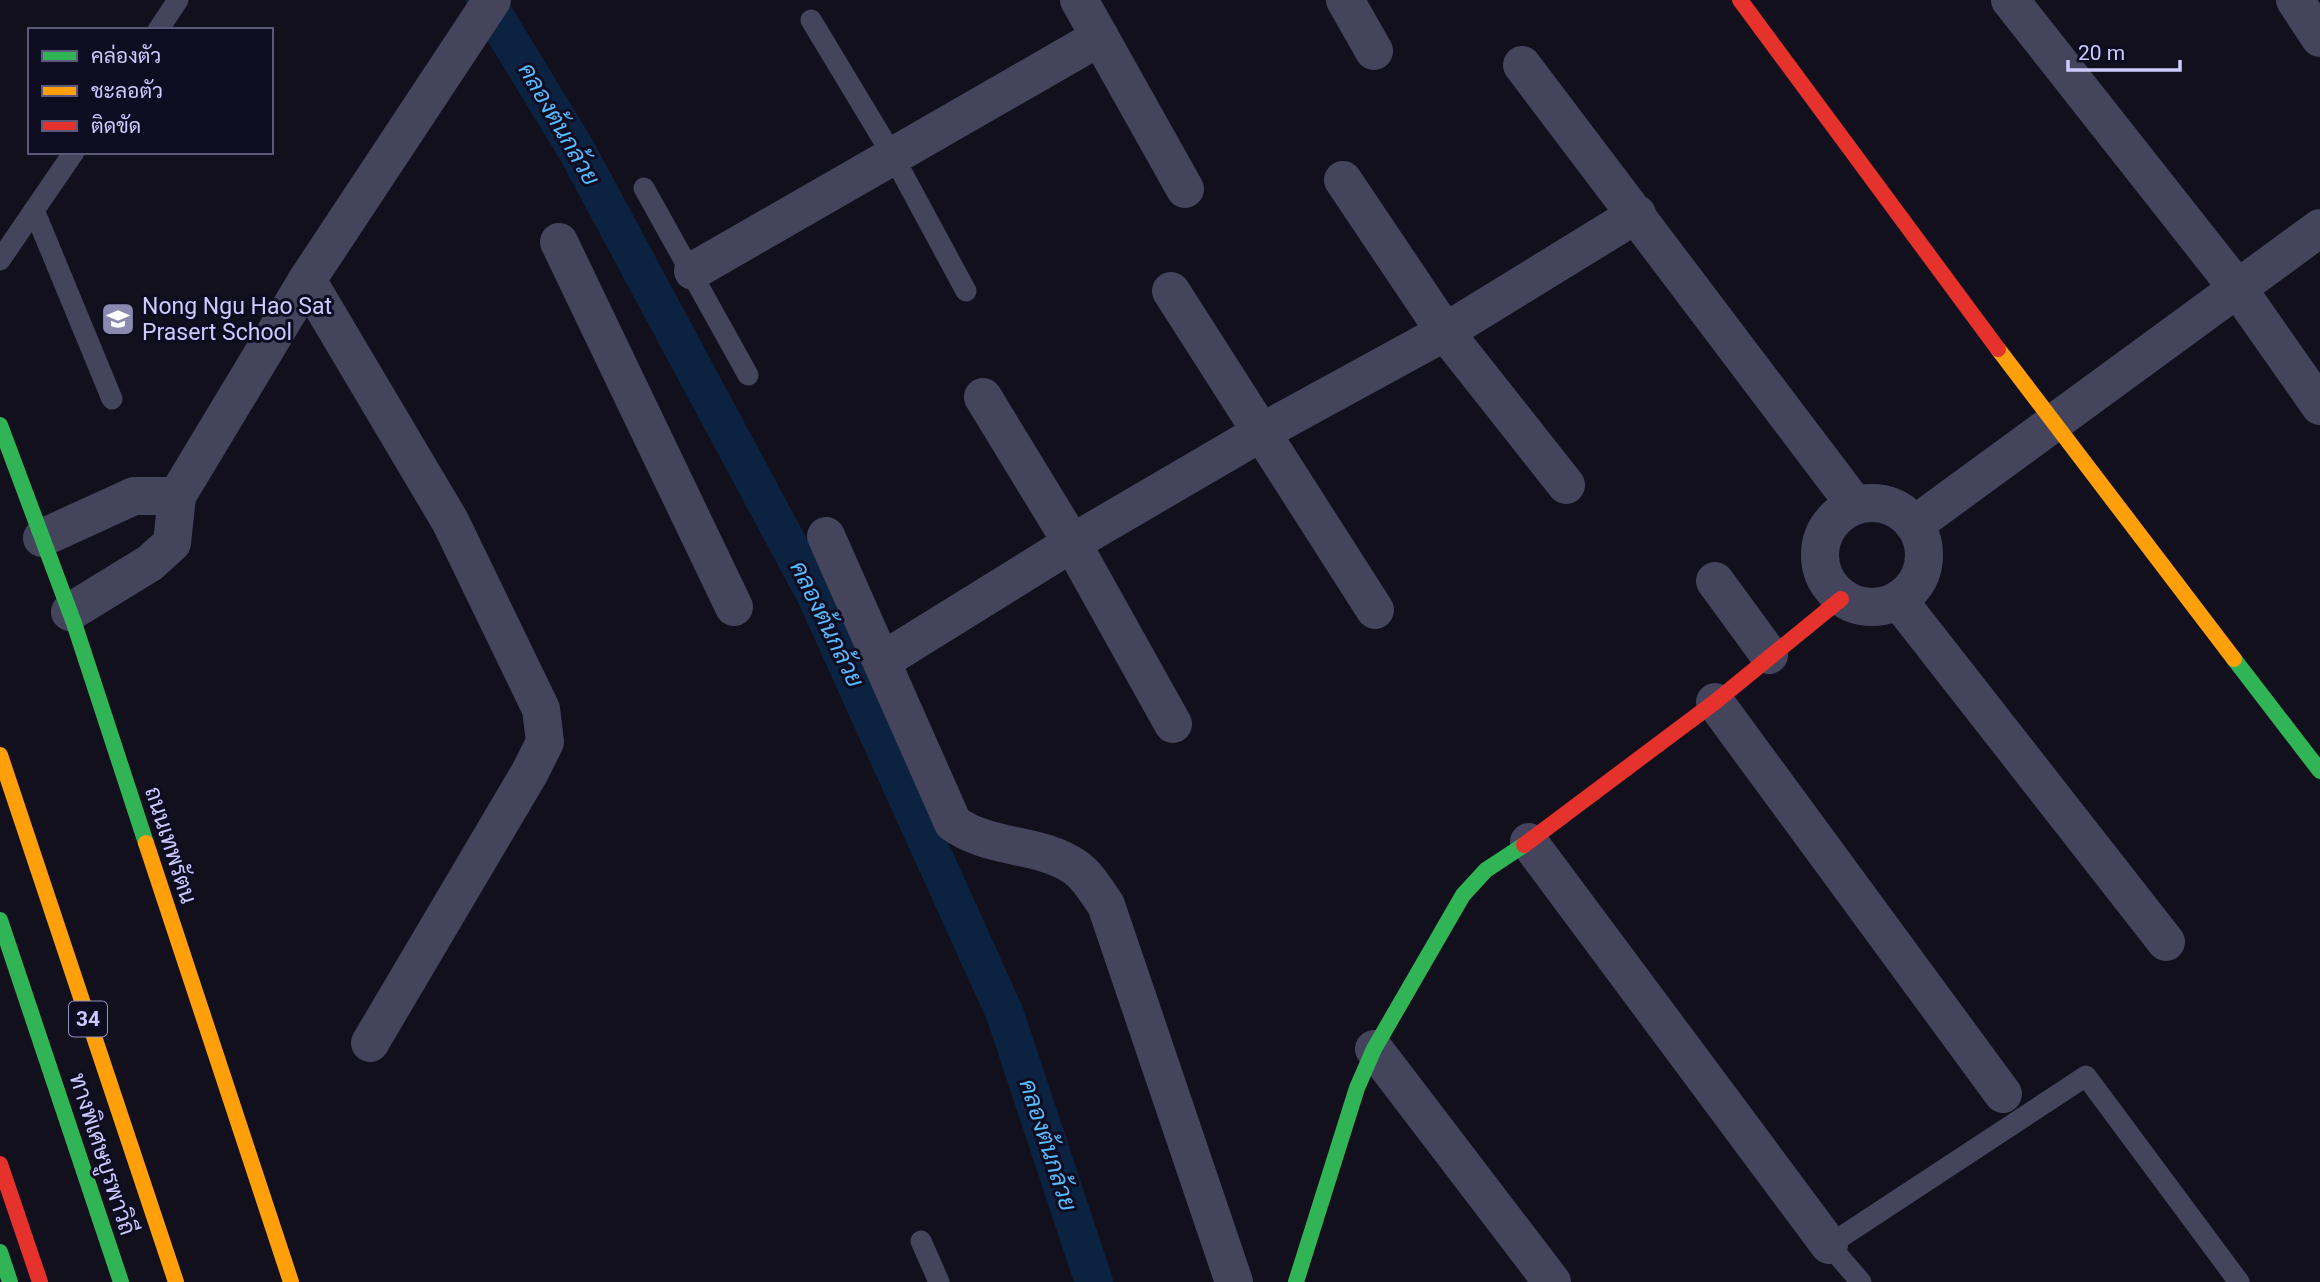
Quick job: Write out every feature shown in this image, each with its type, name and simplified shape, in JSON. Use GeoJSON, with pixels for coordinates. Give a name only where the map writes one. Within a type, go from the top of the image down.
{"type":"FeatureCollection","features":[{"type":"Feature","properties":{"kind":"main road"},"geometry":{"type":"LineString","coordinates":[[1740,0],[2053,423],[2320,771]]}},
{"type":"Feature","properties":{"kind":"main road","name":"ถนนเทพรัตน"},"geometry":{"type":"LineString","coordinates":[[0,425],[70,612],[290,1282]]}},
{"type":"Feature","properties":{"kind":"main road"},"geometry":{"type":"LineString","coordinates":[[1296,1282],[1353,1100],[1374,1049],[1463,895],[1486,870],[1529,842],[1715,702],[1769,655],[1841,599]]}},
{"type":"Feature","properties":{"kind":"main road","name":"34"},"geometry":{"type":"LineString","coordinates":[[0,755],[176,1282]]}},
{"type":"Feature","properties":{"kind":"main road","name":"ทางพิเศษบูรพาวิถี"},"geometry":{"type":"LineString","coordinates":[[0,920],[121,1282]]}},
{"type":"Feature","properties":{"kind":"main road"},"geometry":{"type":"LineString","coordinates":[[0,1164],[40,1282]]}},
{"type":"Feature","properties":{"kind":"main road"},"geometry":{"type":"LineString","coordinates":[[0,1252],[10,1282]]}},
{"type":"Feature","properties":{"kind":"street"},"geometry":{"type":"LineString","coordinates":[[70,612],[150,563],[172,543],[177,496],[307,280],[492,0]]}},
{"type":"Feature","properties":{"kind":"street"},"geometry":{"type":"LineString","coordinates":[[1079,0],[1185,188]]}},
{"type":"Feature","properties":{"kind":"street"},"geometry":{"type":"LineString","coordinates":[[1345,0],[1374,51]]}},
{"type":"Feature","properties":{"kind":"street"},"geometry":{"type":"LineString","coordinates":[[2010,0],[2238,289],[2320,406]]}},
{"type":"Feature","properties":{"kind":"street"},"geometry":{"type":"LineString","coordinates":[[2295,0],[2320,38]]}},
{"type":"Feature","properties":{"kind":"street"},"geometry":{"type":"LineString","coordinates":[[693,271],[1100,37]]}},
{"type":"Feature","properties":{"kind":"street"},"geometry":{"type":"LineString","coordinates":[[1522,65],[1855,505]]}},
{"type":"Feature","properties":{"kind":"street"},"geometry":{"type":"LineString","coordinates":[[1343,180],[1445,332],[1566,485]]}},
{"type":"Feature","properties":{"kind":"street"},"geometry":{"type":"LineString","coordinates":[[882,661],[1072,542],[1262,432],[1445,332],[1637,214]]}},
{"type":"Feature","properties":{"kind":"street"},"geometry":{"type":"LineString","coordinates":[[1914,524],[2320,228]]}},
{"type":"Feature","properties":{"kind":"street"},"geometry":{"type":"LineString","coordinates":[[559,243],[734,607]]}},
{"type":"Feature","properties":{"kind":"street"},"geometry":{"type":"LineString","coordinates":[[307,280],[450,521],[541,709],[545,742],[530,772],[370,1043]]}},
{"type":"Feature","properties":{"kind":"street"},"geometry":{"type":"LineString","coordinates":[[1171,290],[1375,610]]}},
{"type":"Feature","properties":{"kind":"street"},"geometry":{"type":"LineString","coordinates":[[983,397],[1072,542],[1173,724]]}},
{"type":"Feature","properties":{"kind":"street"},"geometry":{"type":"LineString","coordinates":[[42,538],[134,496],[177,496]]}},
{"type":"Feature","properties":{"kind":"street"},"geometry":{"type":"LineString","coordinates":[[1877,503],[1898,509],[1914,524],[1923,544],[1924,566],[1915,586],[1899,601],[1870,609],[1841,599],[1822,576],[1818,547],[1830,520],[1855,505],[1877,503]]}},
{"type":"Feature","properties":{"kind":"street"},"geometry":{"type":"LineString","coordinates":[[826,536],[953,823],[981,839],[1053,855],[1077,868],[1106,905],[1234,1282]]}},
{"type":"Feature","properties":{"kind":"street"},"geometry":{"type":"LineString","coordinates":[[1714,581],[1769,655]]}},
{"type":"Feature","properties":{"kind":"street"},"geometry":{"type":"LineString","coordinates":[[1899,601],[2166,942]]}},
{"type":"Feature","properties":{"kind":"street"},"geometry":{"type":"LineString","coordinates":[[1715,702],[2003,1094]]}},
{"type":"Feature","properties":{"kind":"street"},"geometry":{"type":"LineString","coordinates":[[1529,842],[1829,1245]]}},
{"type":"Feature","properties":{"kind":"street"},"geometry":{"type":"LineString","coordinates":[[1374,1049],[1552,1282]]}},
{"type":"Feature","properties":{"kind":"lane"},"geometry":{"type":"LineString","coordinates":[[159,28],[178,0]]}},
{"type":"Feature","properties":{"kind":"lane"},"geometry":{"type":"LineString","coordinates":[[811,20],[893,156],[966,291]]}},
{"type":"Feature","properties":{"kind":"lane"},"geometry":{"type":"LineString","coordinates":[[0,260],[73,154]]}},
{"type":"Feature","properties":{"kind":"lane"},"geometry":{"type":"LineString","coordinates":[[644,188],[693,271],[748,375]]}},
{"type":"Feature","properties":{"kind":"lane"},"geometry":{"type":"LineString","coordinates":[[34,210],[112,399]]}},
{"type":"Feature","properties":{"kind":"lane"},"geometry":{"type":"LineString","coordinates":[[1861,1282],[1829,1245],[2086,1076],[2239,1282]]}},
{"type":"Feature","properties":{"kind":"lane"},"geometry":{"type":"LineString","coordinates":[[922,1241],[939,1282]]}},
{"type":"Feature","properties":{"kind":"waterway","name":"คลองต้นกล้วย"},"geometry":{"type":"LineString","coordinates":[[485,0],[577,151],[815,594],[1005,1014],[1094,1282]]}},
{"type":"Feature","properties":{"kind":"traffic: fast"},"geometry":{"type":"LineString","coordinates":[[0,425],[74,623],[146,843]]}},
{"type":"Feature","properties":{"kind":"traffic: fast"},"geometry":{"type":"LineString","coordinates":[[2234,659],[2320,771]]}},
{"type":"Feature","properties":{"kind":"traffic: fast"},"geometry":{"type":"LineString","coordinates":[[1296,1282],[1357,1088],[1374,1049],[1463,895],[1486,870],[1524,845]]}},
{"type":"Feature","properties":{"kind":"traffic: fast"},"geometry":{"type":"LineString","coordinates":[[0,920],[121,1282]]}},
{"type":"Feature","properties":{"kind":"traffic: fast"},"geometry":{"type":"LineString","coordinates":[[0,1252],[10,1282]]}},
{"type":"Feature","properties":{"kind":"traffic: slow"},"geometry":{"type":"LineString","coordinates":[[1998,349],[2234,659]]}},
{"type":"Feature","properties":{"kind":"traffic: slow"},"geometry":{"type":"LineString","coordinates":[[0,755],[176,1282]]}},
{"type":"Feature","properties":{"kind":"traffic: slow"},"geometry":{"type":"LineString","coordinates":[[146,843],[291,1282]]}},
{"type":"Feature","properties":{"kind":"traffic: jam"},"geometry":{"type":"LineString","coordinates":[[1740,0],[1998,349]]}},
{"type":"Feature","properties":{"kind":"traffic: jam"},"geometry":{"type":"LineString","coordinates":[[1524,845],[1715,702],[1841,599]]}},
{"type":"Feature","properties":{"kind":"traffic: jam"},"geometry":{"type":"LineString","coordinates":[[0,1164],[40,1282]]}},
{"type":"Feature","properties":{"kind":"place","name":"Nong Ngu Hao Sat Prasert School"},"geometry":{"type":"Point","coordinates":[118,319]}}]}
